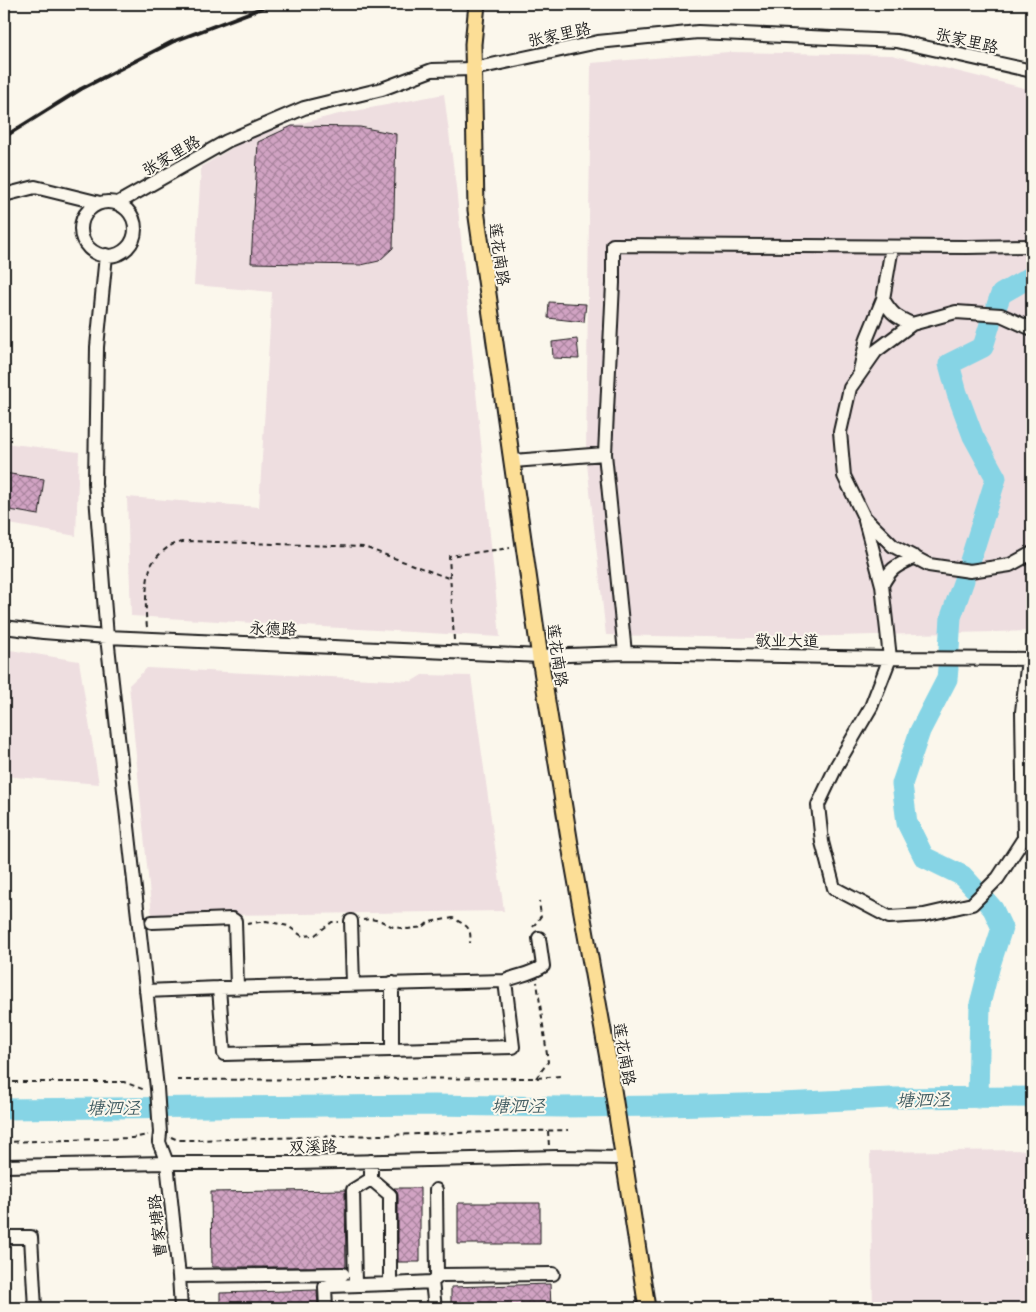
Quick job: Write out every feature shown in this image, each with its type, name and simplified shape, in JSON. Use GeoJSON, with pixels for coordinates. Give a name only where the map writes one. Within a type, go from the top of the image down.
{"type":"FeatureCollection","features":[{"type":"Feature","properties":{"kind":"main road","name":"莲花南路"},"geometry":{"type":"LineString","coordinates":[[477,4],[473,44],[476,210],[540,656],[572,857],[609,1064],[647,1308]]}},
{"type":"Feature","properties":{"kind":"street","name":"张家里路"},"geometry":{"type":"LineString","coordinates":[[118,203],[227,141],[304,108],[382,89],[432,70],[473,69],[598,42],[698,32],[897,41],[1032,71]]}},
{"type":"Feature","properties":{"kind":"street"},"geometry":{"type":"LineString","coordinates":[[4,195],[35,187],[100,203],[118,203],[126,208],[131,215],[135,222],[135,231],[129,246],[122,252],[114,255],[106,256],[89,248],[81,231],[82,222],[86,214],[92,207],[100,203]]}},
{"type":"Feature","properties":{"kind":"street"},"geometry":{"type":"LineString","coordinates":[[625,653],[605,454],[613,245],[1032,246]]}},
{"type":"Feature","properties":{"kind":"street"},"geometry":{"type":"LineString","coordinates":[[859,375],[866,338],[884,299],[892,247]]}},
{"type":"Feature","properties":{"kind":"street","name":"曹家塘路"},"geometry":{"type":"LineString","coordinates":[[106,256],[97,347],[95,483],[107,637],[146,991],[152,1089],[160,1137],[167,1163],[181,1308]]}},
{"type":"Feature","properties":{"kind":"street"},"geometry":{"type":"LineString","coordinates":[[884,299],[895,316],[912,324]]}},
{"type":"Feature","properties":{"kind":"street"},"geometry":{"type":"LineString","coordinates":[[1030,659],[1022,712],[1024,838],[998,878],[972,904],[924,915],[889,917],[834,888],[822,842],[818,805],[837,765],[871,707],[890,658],[882,585],[864,517],[844,476],[840,432],[850,388],[876,351],[912,324],[956,312],[1001,315],[1032,329]]}},
{"type":"Feature","properties":{"kind":"street"},"geometry":{"type":"LineString","coordinates":[[513,461],[605,454]]}},
{"type":"Feature","properties":{"kind":"street"},"geometry":{"type":"LineString","coordinates":[[864,517],[893,546],[929,565],[970,571],[1010,565],[1032,553]]}},
{"type":"Feature","properties":{"kind":"street"},"geometry":{"type":"LineString","coordinates":[[882,585],[892,569],[916,557]]}},
{"type":"Feature","properties":{"kind":"street","name":"永德路"},"geometry":{"type":"LineString","coordinates":[[4,626],[43,632],[107,637],[540,656]]}},
{"type":"Feature","properties":{"kind":"street","name":"敬业大道"},"geometry":{"type":"LineString","coordinates":[[540,656],[625,653],[1030,659]]}},
{"type":"Feature","properties":{"kind":"street"},"geometry":{"type":"LineString","coordinates":[[152,922],[232,919],[235,921],[237,987]]}},
{"type":"Feature","properties":{"kind":"street"},"geometry":{"type":"LineString","coordinates":[[351,921],[353,984]]}},
{"type":"Feature","properties":{"kind":"street"},"geometry":{"type":"LineString","coordinates":[[146,991],[505,981],[536,972],[543,966],[534,935]]}},
{"type":"Feature","properties":{"kind":"street"},"geometry":{"type":"LineString","coordinates":[[219,988],[224,1054],[513,1047],[505,981]]}},
{"type":"Feature","properties":{"kind":"street"},"geometry":{"type":"LineString","coordinates":[[392,984],[392,1050]]}},
{"type":"Feature","properties":{"kind":"street","name":"双溪路"},"geometry":{"type":"LineString","coordinates":[[4,1166],[558,1157],[624,1158]]}},
{"type":"Feature","properties":{"kind":"street"},"geometry":{"type":"LineString","coordinates":[[371,1161],[371,1179],[390,1195],[390,1284]]}},
{"type":"Feature","properties":{"kind":"street"},"geometry":{"type":"LineString","coordinates":[[355,1285],[353,1190],[371,1179]]}},
{"type":"Feature","properties":{"kind":"street"},"geometry":{"type":"LineString","coordinates":[[435,1308],[436,1190]]}},
{"type":"Feature","properties":{"kind":"street"},"geometry":{"type":"LineString","coordinates":[[4,1237],[31,1237],[35,1308]]}},
{"type":"Feature","properties":{"kind":"street"},"geometry":{"type":"LineString","coordinates":[[179,1276],[343,1274]]}},
{"type":"Feature","properties":{"kind":"street"},"geometry":{"type":"LineString","coordinates":[[326,1308],[325,1287],[329,1286],[390,1284],[435,1279],[440,1275],[553,1274]]}},
{"type":"Feature","properties":{"kind":"path"},"geometry":{"type":"LineString","coordinates":[[148,639],[146,617],[147,587],[151,568],[153,562],[169,546],[178,543],[189,541],[364,547],[451,580]]}},
{"type":"Feature","properties":{"kind":"path"},"geometry":{"type":"LineString","coordinates":[[454,652],[449,556],[525,546]]}},
{"type":"Feature","properties":{"kind":"path"},"geometry":{"type":"LineString","coordinates":[[534,935],[541,916],[538,901]]}},
{"type":"Feature","properties":{"kind":"path"},"geometry":{"type":"LineString","coordinates":[[536,972],[548,1062],[536,1078]]}},
{"type":"Feature","properties":{"kind":"path"},"geometry":{"type":"LineString","coordinates":[[177,1080],[536,1078],[560,1076]]}},
{"type":"Feature","properties":{"kind":"path"},"geometry":{"type":"LineString","coordinates":[[4,1082],[124,1082],[152,1089]]}},
{"type":"Feature","properties":{"kind":"path"},"geometry":{"type":"LineString","coordinates":[[4,1142],[160,1137],[194,1140],[568,1130]]}},
{"type":"Feature","properties":{"kind":"path"},"geometry":{"type":"LineString","coordinates":[[548,1131],[549,1148]]}},
{"type":"Feature","properties":{"kind":"shaded area"},"geometry":{"type":"Polygon","coordinates":[[[729,52],[892,55],[1032,90],[1032,631],[751,638],[606,635],[586,455],[591,63],[729,52]]]}},
{"type":"Feature","properties":{"kind":"shaded area"},"geometry":{"type":"Polygon","coordinates":[[[444,94],[456,187],[500,637],[131,616],[127,497],[259,507],[272,292],[194,285],[201,167],[253,135],[339,114],[444,94]]]}},
{"type":"Feature","properties":{"kind":"shaded area"},"geometry":{"type":"Polygon","coordinates":[[[4,443],[79,452],[76,536],[4,523],[4,443]]]}},
{"type":"Feature","properties":{"kind":"shaded area"},"geometry":{"type":"Polygon","coordinates":[[[4,649],[79,661],[99,784],[4,776],[4,649]]]}},
{"type":"Feature","properties":{"kind":"shaded area"},"geometry":{"type":"Polygon","coordinates":[[[147,668],[412,681],[422,675],[471,676],[504,911],[152,916],[129,685],[147,668]]]}},
{"type":"Feature","properties":{"kind":"shaded area"},"geometry":{"type":"Polygon","coordinates":[[[1032,1150],[1032,1308],[873,1308],[870,1152],[1032,1150]]]}},
{"type":"Feature","properties":{"kind":"building"},"geometry":{"type":"Polygon","coordinates":[[[292,126],[360,127],[396,134],[393,248],[379,261],[361,265],[251,263],[258,142],[292,126]]]}},
{"type":"Feature","properties":{"kind":"building"},"geometry":{"type":"Polygon","coordinates":[[[549,302],[586,304],[584,322],[548,318],[549,302]]]}},
{"type":"Feature","properties":{"kind":"building"},"geometry":{"type":"Polygon","coordinates":[[[577,339],[579,359],[553,358],[552,342],[577,339]]]}},
{"type":"Feature","properties":{"kind":"building"},"geometry":{"type":"Polygon","coordinates":[[[4,473],[44,479],[39,515],[4,509],[4,473]]]}},
{"type":"Feature","properties":{"kind":"building"},"geometry":{"type":"Polygon","coordinates":[[[394,1188],[420,1188],[420,1262],[398,1262],[398,1195],[394,1188]]]}},
{"type":"Feature","properties":{"kind":"building"},"geometry":{"type":"Polygon","coordinates":[[[345,1190],[346,1267],[212,1267],[211,1192],[345,1190]]]}},
{"type":"Feature","properties":{"kind":"building"},"geometry":{"type":"Polygon","coordinates":[[[458,1203],[540,1203],[540,1244],[458,1244],[458,1203]]]}},
{"type":"Feature","properties":{"kind":"building"},"geometry":{"type":"Polygon","coordinates":[[[550,1284],[551,1308],[451,1308],[451,1287],[550,1284]]]}},
{"type":"Feature","properties":{"kind":"building"},"geometry":{"type":"Polygon","coordinates":[[[317,1290],[318,1308],[220,1308],[220,1293],[317,1290]]]}},
{"type":"Feature","properties":{"kind":"waterway"},"geometry":{"type":"LineString","coordinates":[[997,305],[1001,294],[1032,276]]}},
{"type":"Feature","properties":{"kind":"waterway"},"geometry":{"type":"LineString","coordinates":[[970,561],[996,478],[973,436],[957,393],[949,364],[983,347],[990,324]]}},
{"type":"Feature","properties":{"kind":"waterway"},"geometry":{"type":"LineString","coordinates":[[949,649],[951,617],[964,580]]}},
{"type":"Feature","properties":{"kind":"waterway"},"geometry":{"type":"LineString","coordinates":[[948,668],[947,679],[920,731],[902,784],[907,823],[924,857],[963,876],[974,888]]}},
{"type":"Feature","properties":{"kind":"waterway"},"geometry":{"type":"LineString","coordinates":[[978,1098],[980,1004],[1002,928],[993,909],[987,902]]}},
{"type":"Feature","properties":{"kind":"waterway","name":"塘泗泾"},"geometry":{"type":"LineString","coordinates":[[4,1109],[434,1105],[666,1106],[890,1098],[1032,1097]]}},
{"type":"Feature","properties":{"kind":"railway"},"geometry":{"type":"LineString","coordinates":[[4,137],[81,89],[172,42],[272,4]]}}]}
